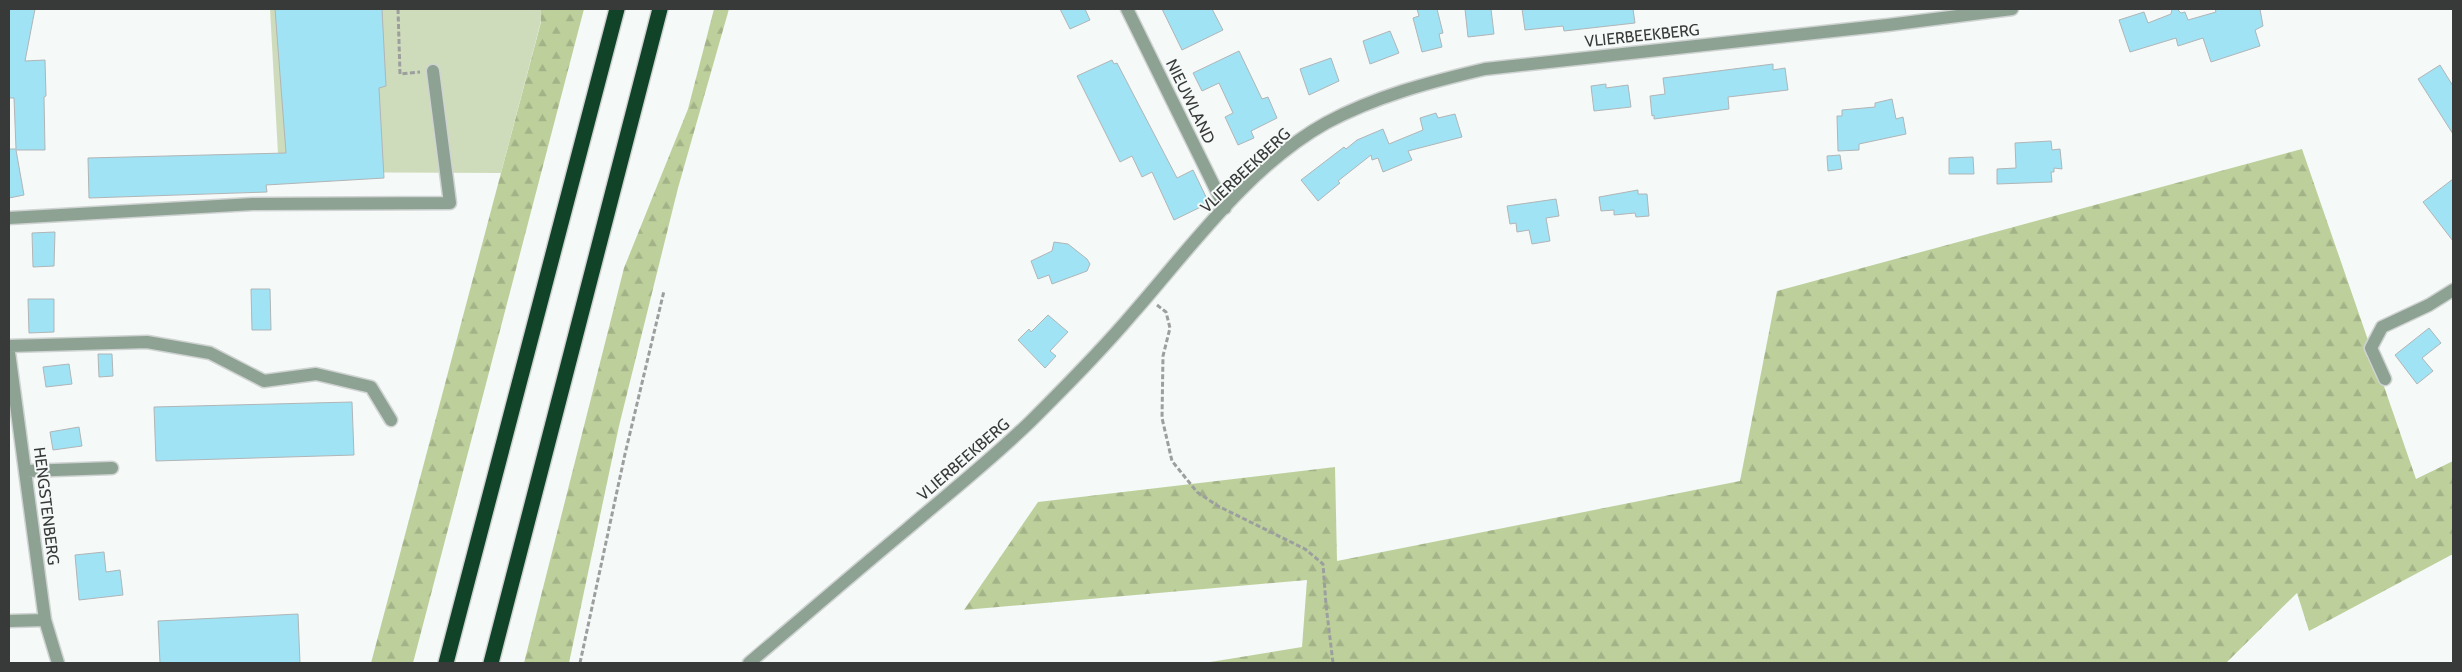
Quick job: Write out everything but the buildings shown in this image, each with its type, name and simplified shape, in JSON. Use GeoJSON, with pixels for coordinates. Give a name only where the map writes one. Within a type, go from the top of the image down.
{"type":"FeatureCollection","features":[{"type":"Feature","properties":{"kind":"highway"},"geometry":{"type":"LineString","coordinates":[[446,663],[617,9]]}},
{"type":"Feature","properties":{"kind":"highway"},"geometry":{"type":"LineString","coordinates":[[491,663],[660,9]]}},
{"type":"Feature","properties":{"kind":"street","name":"NIEUWLAND"},"geometry":{"type":"LineString","coordinates":[[1127,9],[1225,208]]}},
{"type":"Feature","properties":{"kind":"street","name":"VLIERBEEKBERG"},"geometry":{"type":"LineString","coordinates":[[749,663],[1031,421],[1146,298],[1191,244],[1225,208],[1290,147],[1325,124],[1371,101],[1428,82],[1485,69],[1888,25],[2012,9]]}},
{"type":"Feature","properties":{"kind":"street"},"geometry":{"type":"LineString","coordinates":[[9,218],[253,204],[450,203],[433,71]]}},
{"type":"Feature","properties":{"kind":"street"},"geometry":{"type":"LineString","coordinates":[[2385,379],[2371,348],[2382,327],[2429,305],[2453,290]]}},
{"type":"Feature","properties":{"kind":"street"},"geometry":{"type":"LineString","coordinates":[[9,346],[147,342],[210,353],[264,380],[316,374],[371,387],[391,420]]}},
{"type":"Feature","properties":{"kind":"street","name":"HENGSTENBERG"},"geometry":{"type":"LineString","coordinates":[[9,352],[45,620],[58,663]]}},
{"type":"Feature","properties":{"kind":"street"},"geometry":{"type":"LineString","coordinates":[[26,471],[112,468]]}},
{"type":"Feature","properties":{"kind":"street"},"geometry":{"type":"LineString","coordinates":[[9,621],[45,620]]}},
{"type":"Feature","properties":{"kind":"path"},"geometry":{"type":"LineString","coordinates":[[398,9],[400,74],[433,71]]}},
{"type":"Feature","properties":{"kind":"path"},"geometry":{"type":"LineString","coordinates":[[580,663],[625,454],[664,291]]}},
{"type":"Feature","properties":{"kind":"path"},"geometry":{"type":"LineString","coordinates":[[1146,298],[1166,312],[1170,328],[1163,356],[1162,418],[1172,461],[1197,492],[1218,506],[1305,549],[1323,564],[1333,663]]}},
{"type":"Feature","properties":{"kind":"green space"},"geometry":{"type":"Polygon","coordinates":[[[270,9],[541,9],[541,21],[501,173],[279,172],[270,9]]]}},
{"type":"Feature","properties":{"kind":"green space"},"geometry":{"type":"Polygon","coordinates":[[[541,9],[584,9],[413,663],[371,663],[541,22],[541,9]]]}},
{"type":"Feature","properties":{"kind":"green space"},"geometry":{"type":"Polygon","coordinates":[[[714,9],[729,9],[678,188],[619,426],[569,663],[524,663],[624,268],[688,109],[714,9]]]}},
{"type":"Feature","properties":{"kind":"green space"},"geometry":{"type":"Polygon","coordinates":[[[2302,149],[2416,479],[2453,461],[2453,554],[2309,631],[2297,593],[2226,663],[1204,663],[1302,647],[1307,580],[964,610],[1038,502],[1335,467],[1337,561],[1740,481],[1777,291],[2302,149]]]}}]}
